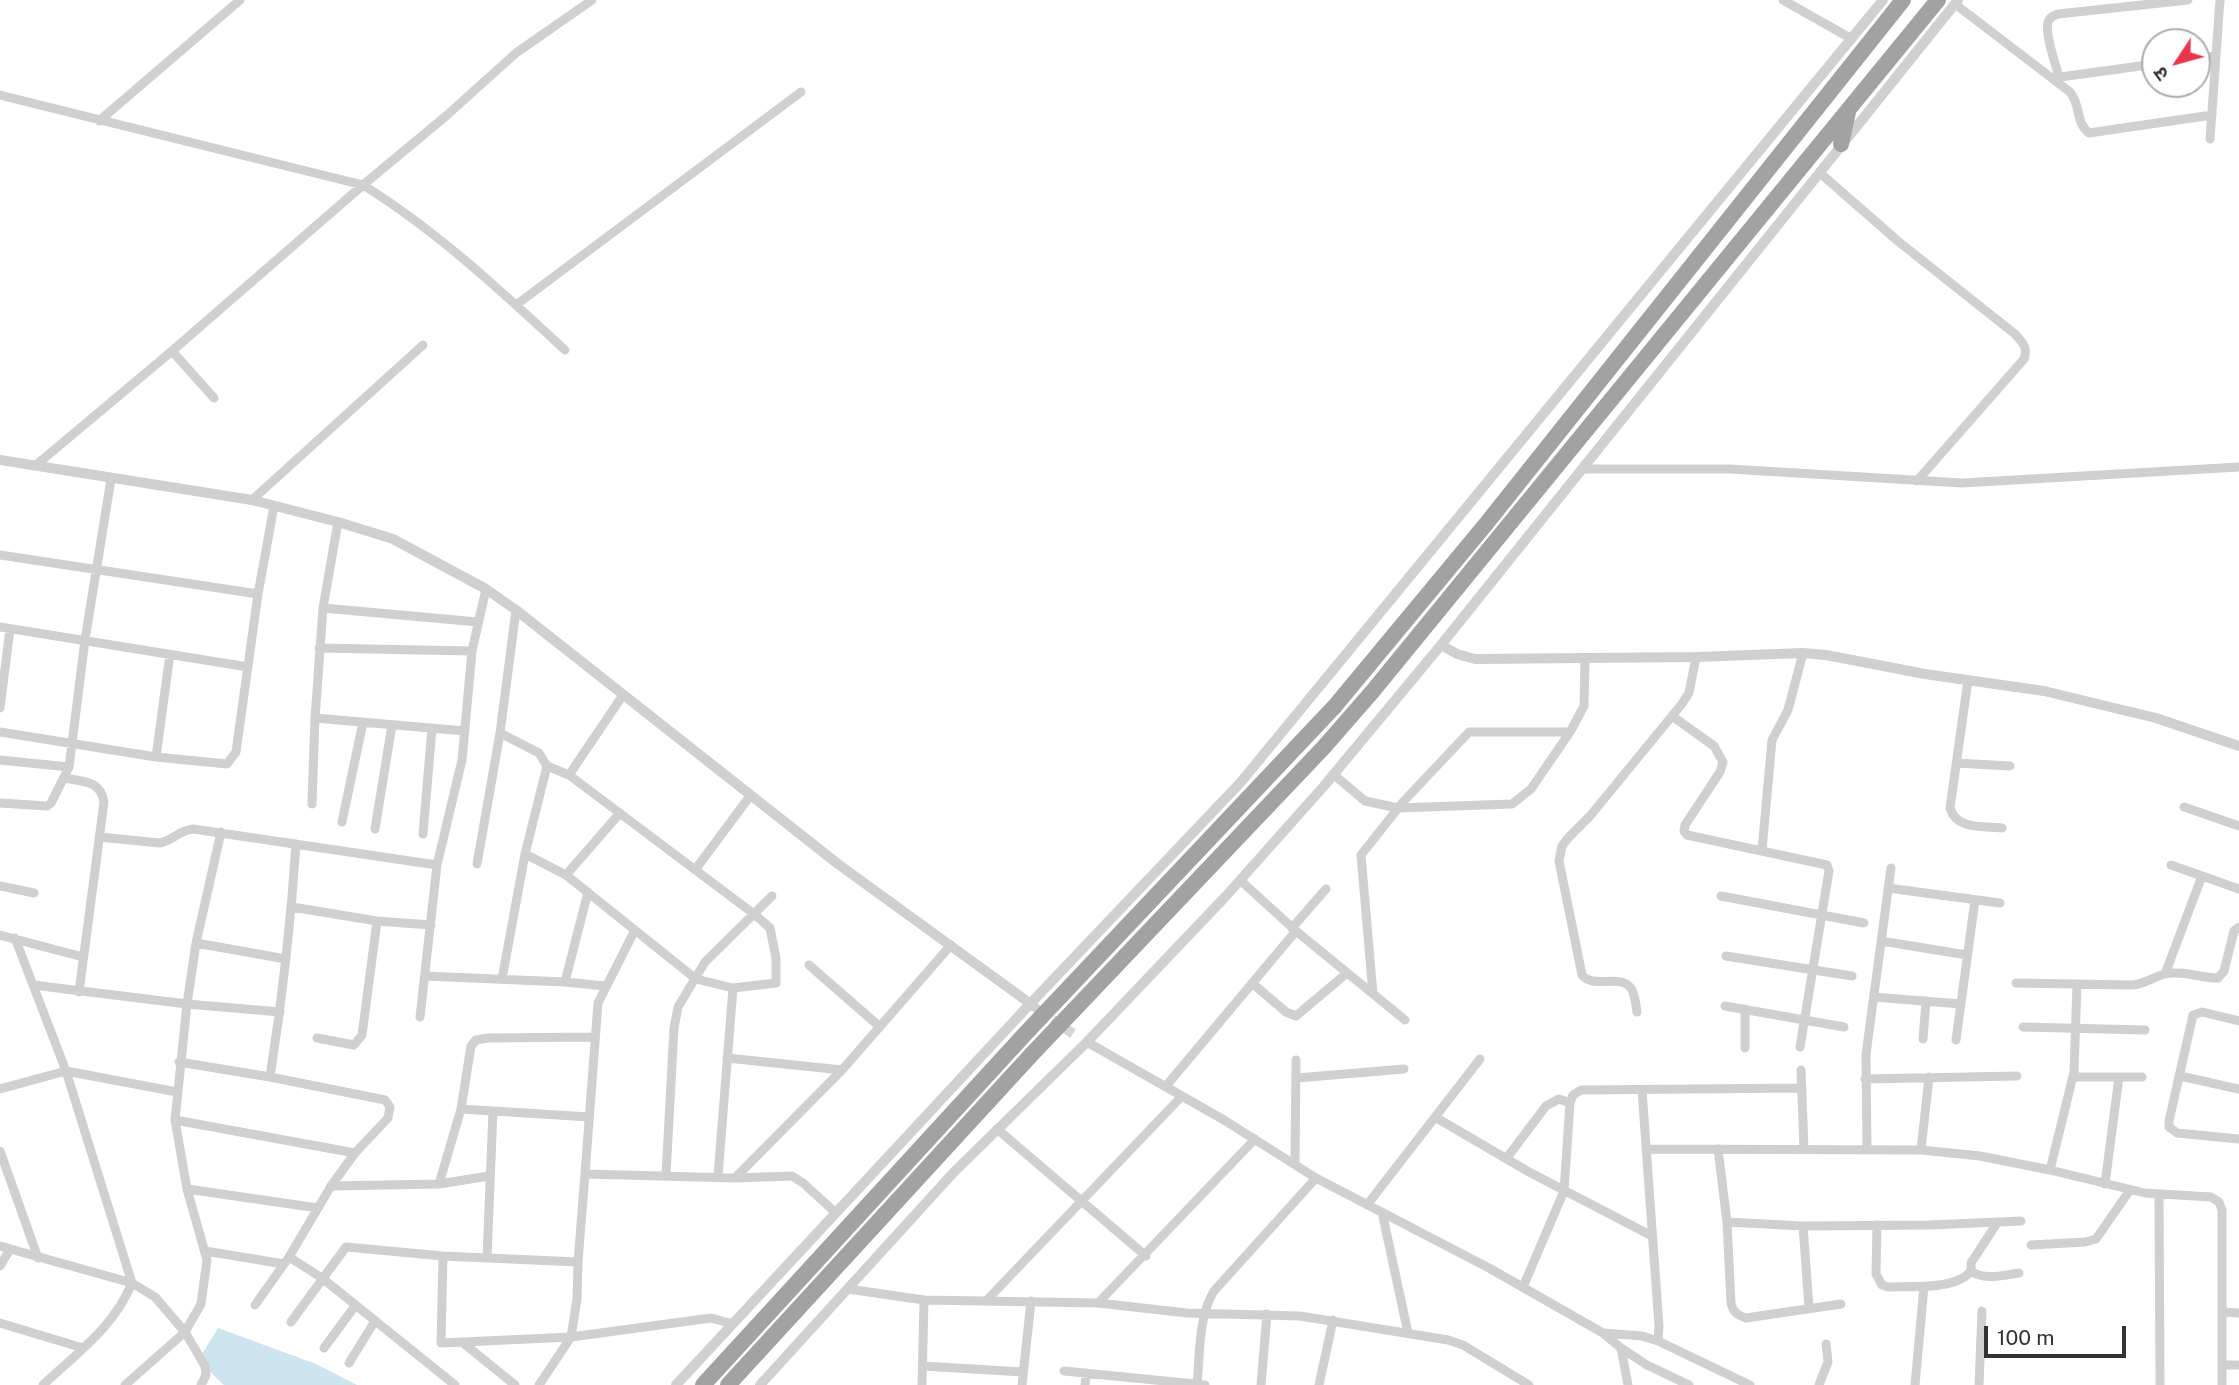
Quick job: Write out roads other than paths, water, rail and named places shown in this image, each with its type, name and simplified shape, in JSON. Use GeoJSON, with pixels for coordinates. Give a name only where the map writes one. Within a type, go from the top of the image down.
{"type":"FeatureCollection","features":[{"type":"Feature","properties":{"kind":"highway"},"geometry":{"type":"LineString","coordinates":[[703,1385],[1025,1034],[1335,706],[1486,524],[1903,0]]}},
{"type":"Feature","properties":{"kind":"highway"},"geometry":{"type":"LineString","coordinates":[[728,1385],[1032,1054],[1324,747],[1372,692],[1938,0]]}},
{"type":"Feature","properties":{"kind":"highway"},"geometry":{"type":"LineString","coordinates":[[1841,144],[1849,110]]}},
{"type":"Feature","properties":{"kind":"street"},"geometry":{"type":"LineString","coordinates":[[99,121],[240,0]]}},
{"type":"Feature","properties":{"kind":"street"},"geometry":{"type":"LineString","coordinates":[[35,466],[446,116],[516,53],[592,0]]}},
{"type":"Feature","properties":{"kind":"street"},"geometry":{"type":"LineString","coordinates":[[1783,0],[1852,39]]}},
{"type":"Feature","properties":{"kind":"street"},"geometry":{"type":"LineString","coordinates":[[676,1385],[1241,782],[1883,0]]}},
{"type":"Feature","properties":{"kind":"street"},"geometry":{"type":"LineString","coordinates":[[2055,77],[2047,31],[2047,23],[2051,17],[2058,14],[2188,0]]}},
{"type":"Feature","properties":{"kind":"street"},"geometry":{"type":"LineString","coordinates":[[2210,139],[2220,0]]}},
{"type":"Feature","properties":{"kind":"street"},"geometry":{"type":"LineString","coordinates":[[760,1385],[954,1172],[1087,1042],[1240,880],[1334,774],[1583,469],[1956,2],[2055,77],[2074,97],[2081,124],[2089,132],[2212,115]]}},
{"type":"Feature","properties":{"kind":"street"},"geometry":{"type":"LineString","coordinates":[[2211,57],[2216,56]]}},
{"type":"Feature","properties":{"kind":"street"},"geometry":{"type":"LineString","coordinates":[[2055,77],[2141,66]]}},
{"type":"Feature","properties":{"kind":"street"},"geometry":{"type":"LineString","coordinates":[[516,304],[801,92]]}},
{"type":"Feature","properties":{"kind":"street"},"geometry":{"type":"LineString","coordinates":[[0,95],[363,185],[402,209],[516,304],[565,350]]}},
{"type":"Feature","properties":{"kind":"street"},"geometry":{"type":"LineString","coordinates":[[1820,173],[1899,242],[2024,343],[2024,359],[1917,481]]}},
{"type":"Feature","properties":{"kind":"street"},"geometry":{"type":"LineString","coordinates":[[252,500],[423,345]]}},
{"type":"Feature","properties":{"kind":"street"},"geometry":{"type":"LineString","coordinates":[[172,351],[214,398]]}},
{"type":"Feature","properties":{"kind":"street"},"geometry":{"type":"LineString","coordinates":[[0,460],[252,500],[393,539],[486,589],[516,610],[838,864],[1033,1005]]}},
{"type":"Feature","properties":{"kind":"street"},"geometry":{"type":"LineString","coordinates":[[1583,469],[1730,469],[1962,483],[2239,467]]}},
{"type":"Feature","properties":{"kind":"street"},"geometry":{"type":"LineString","coordinates":[[0,803],[47,806],[65,778],[69,766],[85,640],[111,479]]}},
{"type":"Feature","properties":{"kind":"street"},"geometry":{"type":"LineString","coordinates":[[0,732],[156,757],[227,764],[236,752],[258,594],[274,506]]}},
{"type":"Feature","properties":{"kind":"street"},"geometry":{"type":"LineString","coordinates":[[312,804],[319,648],[338,522]]}},
{"type":"Feature","properties":{"kind":"street"},"geometry":{"type":"LineString","coordinates":[[0,555],[258,594]]}},
{"type":"Feature","properties":{"kind":"street"},"geometry":{"type":"LineString","coordinates":[[420,1017],[437,865],[462,760],[472,650],[486,589]]}},
{"type":"Feature","properties":{"kind":"street"},"geometry":{"type":"LineString","coordinates":[[323,608],[478,622]]}},
{"type":"Feature","properties":{"kind":"street"},"geometry":{"type":"LineString","coordinates":[[477,864],[500,733],[516,610]]}},
{"type":"Feature","properties":{"kind":"street"},"geometry":{"type":"LineString","coordinates":[[0,708],[5,628],[248,667]]}},
{"type":"Feature","properties":{"kind":"street"},"geometry":{"type":"LineString","coordinates":[[1441,645],[1457,654],[1475,659],[1802,653],[1842,657],[1925,674],[2044,691],[2190,728],[2239,746]]}},
{"type":"Feature","properties":{"kind":"street"},"geometry":{"type":"LineString","coordinates":[[319,648],[472,650]]}},
{"type":"Feature","properties":{"kind":"street"},"geometry":{"type":"LineString","coordinates":[[1762,850],[1772,740],[1788,710],[1802,653]]}},
{"type":"Feature","properties":{"kind":"street"},"geometry":{"type":"LineString","coordinates":[[156,757],[170,654]]}},
{"type":"Feature","properties":{"kind":"street"},"geometry":{"type":"LineString","coordinates":[[1637,1012],[1633,991],[1628,985],[1622,982],[1586,981],[1582,975],[1559,861],[1560,853],[1568,838],[1590,816],[1689,693],[1696,657]]}},
{"type":"Feature","properties":{"kind":"street"},"geometry":{"type":"LineString","coordinates":[[1334,774],[1365,801],[1398,808],[1512,804],[1531,789],[1570,732],[1584,706],[1585,658]]}},
{"type":"Feature","properties":{"kind":"street"},"geometry":{"type":"LineString","coordinates":[[1968,680],[1950,808],[1952,817],[1959,823],[2002,828]]}},
{"type":"Feature","properties":{"kind":"street"},"geometry":{"type":"LineString","coordinates":[[569,775],[623,695]]}},
{"type":"Feature","properties":{"kind":"street"},"geometry":{"type":"LineString","coordinates":[[1672,716],[1714,746],[1723,762],[1720,772],[1685,825],[1684,831],[1695,839],[1762,850],[1827,865],[1829,871],[1800,1047]]}},
{"type":"Feature","properties":{"kind":"street"},"geometry":{"type":"LineString","coordinates":[[315,718],[465,731]]}},
{"type":"Feature","properties":{"kind":"street"},"geometry":{"type":"LineString","coordinates":[[342,822],[363,722]]}},
{"type":"Feature","properties":{"kind":"street"},"geometry":{"type":"LineString","coordinates":[[375,829],[392,725]]}},
{"type":"Feature","properties":{"kind":"street"},"geometry":{"type":"LineString","coordinates":[[423,834],[432,728]]}},
{"type":"Feature","properties":{"kind":"street"},"geometry":{"type":"LineString","coordinates":[[1373,994],[1361,855],[1398,808],[1469,732],[1570,732]]}},
{"type":"Feature","properties":{"kind":"street"},"geometry":{"type":"LineString","coordinates":[[500,733],[539,753],[547,766],[569,775],[769,928],[776,958],[776,984],[733,988],[696,979],[588,892],[566,876],[525,854]]}},
{"type":"Feature","properties":{"kind":"street"},"geometry":{"type":"LineString","coordinates":[[0,761],[69,766]]}},
{"type":"Feature","properties":{"kind":"street"},"geometry":{"type":"LineString","coordinates":[[1956,763],[2010,766]]}},
{"type":"Feature","properties":{"kind":"street"},"geometry":{"type":"LineString","coordinates":[[502,979],[525,854],[547,766]]}},
{"type":"Feature","properties":{"kind":"street"},"geometry":{"type":"LineString","coordinates":[[65,778],[91,783],[102,791],[104,802],[79,992]]}},
{"type":"Feature","properties":{"kind":"street"},"geometry":{"type":"LineString","coordinates":[[695,870],[750,796]]}},
{"type":"Feature","properties":{"kind":"street"},"geometry":{"type":"LineString","coordinates":[[2184,807],[2239,826]]}},
{"type":"Feature","properties":{"kind":"street"},"geometry":{"type":"LineString","coordinates":[[566,876],[620,813]]}},
{"type":"Feature","properties":{"kind":"street"},"geometry":{"type":"LineString","coordinates":[[99,837],[151,844],[169,841],[185,830],[221,832],[437,865]]}},
{"type":"Feature","properties":{"kind":"street"},"geometry":{"type":"LineString","coordinates":[[125,1385],[185,1332],[201,1304],[206,1270],[205,1251],[187,1189],[175,1120],[179,1062],[196,943],[221,832]]}},
{"type":"Feature","properties":{"kind":"street"},"geometry":{"type":"LineString","coordinates":[[270,1077],[292,907],[296,844]]}},
{"type":"Feature","properties":{"kind":"street"},"geometry":{"type":"LineString","coordinates":[[2171,865],[2239,889]]}},
{"type":"Feature","properties":{"kind":"street"},"geometry":{"type":"LineString","coordinates":[[1867,1150],[1865,1079],[1891,868]]}},
{"type":"Feature","properties":{"kind":"street"},"geometry":{"type":"LineString","coordinates":[[2165,974],[2202,876]]}},
{"type":"Feature","properties":{"kind":"street"},"geometry":{"type":"LineString","coordinates":[[1240,880],[1294,930],[1405,1020]]}},
{"type":"Feature","properties":{"kind":"street"},"geometry":{"type":"LineString","coordinates":[[0,886],[34,892]]}},
{"type":"Feature","properties":{"kind":"street"},"geometry":{"type":"LineString","coordinates":[[1166,1086],[1252,983],[1326,888]]}},
{"type":"Feature","properties":{"kind":"street"},"geometry":{"type":"LineString","coordinates":[[1888,888],[2000,903]]}},
{"type":"Feature","properties":{"kind":"street"},"geometry":{"type":"LineString","coordinates":[[565,982],[588,892]]}},
{"type":"Feature","properties":{"kind":"street"},"geometry":{"type":"LineString","coordinates":[[666,1175],[674,1028],[678,1007],[705,962],[772,896]]}},
{"type":"Feature","properties":{"kind":"street"},"geometry":{"type":"LineString","coordinates":[[1721,896],[1864,923]]}},
{"type":"Feature","properties":{"kind":"street"},"geometry":{"type":"LineString","coordinates":[[1956,1040],[1975,900]]}},
{"type":"Feature","properties":{"kind":"street"},"geometry":{"type":"LineString","coordinates":[[292,907],[377,921],[431,925]]}},
{"type":"Feature","properties":{"kind":"street"},"geometry":{"type":"LineString","coordinates":[[317,1038],[354,1045],[359,1042],[364,1024],[377,921]]}},
{"type":"Feature","properties":{"kind":"street"},"geometry":{"type":"LineString","coordinates":[[2016,983],[2141,985],[2165,974],[2218,978],[2224,971],[2234,931],[2239,927]]}},
{"type":"Feature","properties":{"kind":"street"},"geometry":{"type":"LineString","coordinates":[[539,1385],[571,1337],[577,1299],[598,1003],[635,930]]}},
{"type":"Feature","properties":{"kind":"street"},"geometry":{"type":"LineString","coordinates":[[0,935],[83,957]]}},
{"type":"Feature","properties":{"kind":"street"},"geometry":{"type":"LineString","coordinates":[[15,938],[66,1071],[132,1283],[123,1306],[43,1385]]}},
{"type":"Feature","properties":{"kind":"street"},"geometry":{"type":"LineString","coordinates":[[1881,941],[1967,955]]}},
{"type":"Feature","properties":{"kind":"street"},"geometry":{"type":"LineString","coordinates":[[196,943],[286,959]]}},
{"type":"Feature","properties":{"kind":"street"},"geometry":{"type":"LineString","coordinates":[[735,1178],[842,1070],[951,945]]}},
{"type":"Feature","properties":{"kind":"street"},"geometry":{"type":"LineString","coordinates":[[1726,956],[1852,976]]}},
{"type":"Feature","properties":{"kind":"street"},"geometry":{"type":"LineString","coordinates":[[809,965],[880,1027]]}},
{"type":"Feature","properties":{"kind":"street"},"geometry":{"type":"LineString","coordinates":[[1252,983],[1286,1012],[1296,1016],[1346,973]]}},
{"type":"Feature","properties":{"kind":"street"},"geometry":{"type":"LineString","coordinates":[[425,976],[605,986]]}},
{"type":"Feature","properties":{"kind":"street"},"geometry":{"type":"LineString","coordinates":[[2050,1170],[2073,1077],[2077,984]]}},
{"type":"Feature","properties":{"kind":"street"},"geometry":{"type":"LineString","coordinates":[[33,985],[187,1004],[280,1012]]}},
{"type":"Feature","properties":{"kind":"street"},"geometry":{"type":"LineString","coordinates":[[718,1176],[733,988]]}},
{"type":"Feature","properties":{"kind":"street"},"geometry":{"type":"LineString","coordinates":[[1874,997],[1961,1004]]}},
{"type":"Feature","properties":{"kind":"street"},"geometry":{"type":"LineString","coordinates":[[1923,1039],[1926,1001]]}},
{"type":"Feature","properties":{"kind":"street"},"geometry":{"type":"LineString","coordinates":[[1725,1006],[1844,1027]]}},
{"type":"Feature","properties":{"kind":"street"},"geometry":{"type":"LineString","coordinates":[[1745,1009],[1745,1048]]}},
{"type":"Feature","properties":{"kind":"street"},"geometry":{"type":"LineString","coordinates":[[2238,1019],[2202,1012],[2193,1015],[2169,1121],[2172,1131],[2239,1139]]}},
{"type":"Feature","properties":{"kind":"street"},"geometry":{"type":"LineString","coordinates":[[2023,1027],[2145,1030]]}},
{"type":"Feature","properties":{"kind":"street"},"geometry":{"type":"LineString","coordinates":[[1075,1035],[1166,1086],[1316,1178],[1523,1287],[1603,1333],[1621,1349],[1689,1385]]}},
{"type":"Feature","properties":{"kind":"street"},"geometry":{"type":"LineString","coordinates":[[439,1184],[461,1109],[471,1046],[476,1040],[594,1037]]}},
{"type":"Feature","properties":{"kind":"street"},"geometry":{"type":"LineString","coordinates":[[727,1058],[842,1070]]}},
{"type":"Feature","properties":{"kind":"street"},"geometry":{"type":"LineString","coordinates":[[1367,1205],[1480,1059]]}},
{"type":"Feature","properties":{"kind":"street"},"geometry":{"type":"LineString","coordinates":[[1295,1164],[1296,1060]]}},
{"type":"Feature","properties":{"kind":"street"},"geometry":{"type":"LineString","coordinates":[[179,1062],[385,1100],[390,1107],[388,1118],[355,1153],[331,1186],[255,1305]]}},
{"type":"Feature","properties":{"kind":"street"},"geometry":{"type":"LineString","coordinates":[[1297,1078],[1404,1069]]}},
{"type":"Feature","properties":{"kind":"street"},"geometry":{"type":"LineString","coordinates":[[1801,1070],[1804,1149]]}},
{"type":"Feature","properties":{"kind":"street"},"geometry":{"type":"LineString","coordinates":[[0,1090],[66,1071],[177,1092]]}},
{"type":"Feature","properties":{"kind":"street"},"geometry":{"type":"LineString","coordinates":[[1865,1079],[2017,1076]]}},
{"type":"Feature","properties":{"kind":"street"},"geometry":{"type":"LineString","coordinates":[[2180,1076],[2239,1089]]}},
{"type":"Feature","properties":{"kind":"street"},"geometry":{"type":"LineString","coordinates":[[1921,1150],[1930,1077]]}},
{"type":"Feature","properties":{"kind":"street"},"geometry":{"type":"LineString","coordinates":[[2073,1077],[2142,1077]]}},
{"type":"Feature","properties":{"kind":"street"},"geometry":{"type":"LineString","coordinates":[[2105,1184],[2119,1077]]}},
{"type":"Feature","properties":{"kind":"street"},"geometry":{"type":"LineString","coordinates":[[1523,1287],[1564,1191],[1570,1102],[1573,1095],[1581,1090],[1802,1088]]}},
{"type":"Feature","properties":{"kind":"street"},"geometry":{"type":"LineString","coordinates":[[1642,1090],[1658,1341]]}},
{"type":"Feature","properties":{"kind":"street"},"geometry":{"type":"LineString","coordinates":[[986,1301],[1182,1096]]}},
{"type":"Feature","properties":{"kind":"street"},"geometry":{"type":"LineString","coordinates":[[1506,1159],[1546,1106],[1559,1098],[1570,1102]]}},
{"type":"Feature","properties":{"kind":"street"},"geometry":{"type":"LineString","coordinates":[[461,1109],[589,1117]]}},
{"type":"Feature","properties":{"kind":"street"},"geometry":{"type":"LineString","coordinates":[[487,1258],[493,1111]]}},
{"type":"Feature","properties":{"kind":"street"},"geometry":{"type":"LineString","coordinates":[[1435,1117],[1564,1191],[1652,1236]]}},
{"type":"Feature","properties":{"kind":"street"},"geometry":{"type":"LineString","coordinates":[[175,1120],[355,1153]]}},
{"type":"Feature","properties":{"kind":"street"},"geometry":{"type":"LineString","coordinates":[[997,1129],[1146,1256]]}},
{"type":"Feature","properties":{"kind":"street"},"geometry":{"type":"LineString","coordinates":[[1098,1303],[1146,1256],[1255,1139]]}},
{"type":"Feature","properties":{"kind":"street"},"geometry":{"type":"LineString","coordinates":[[1646,1149],[1921,1150],[1980,1156],[2160,1195],[2211,1197],[2219,1202],[2222,1210],[2222,1385]]}},
{"type":"Feature","properties":{"kind":"street"},"geometry":{"type":"LineString","coordinates":[[1718,1149],[1727,1222],[1732,1310],[1746,1318],[1841,1304]]}},
{"type":"Feature","properties":{"kind":"street"},"geometry":{"type":"LineString","coordinates":[[0,1151],[38,1258]]}},
{"type":"Feature","properties":{"kind":"street"},"geometry":{"type":"LineString","coordinates":[[585,1174],[735,1178],[792,1176],[836,1213]]}},
{"type":"Feature","properties":{"kind":"street"},"geometry":{"type":"LineString","coordinates":[[331,1186],[439,1184],[489,1176]]}},
{"type":"Feature","properties":{"kind":"street"},"geometry":{"type":"LineString","coordinates":[[1064,1371],[1133,1382],[1200,1385],[1205,1312],[1214,1291],[1316,1178]]}},
{"type":"Feature","properties":{"kind":"street"},"geometry":{"type":"LineString","coordinates":[[187,1189],[318,1208]]}},
{"type":"Feature","properties":{"kind":"street"},"geometry":{"type":"LineString","coordinates":[[2031,1245],[2096,1239],[2130,1190]]}},
{"type":"Feature","properties":{"kind":"street"},"geometry":{"type":"LineString","coordinates":[[2160,1195],[2160,1385]]}},
{"type":"Feature","properties":{"kind":"street"},"geometry":{"type":"LineString","coordinates":[[1382,1213],[1408,1334]]}},
{"type":"Feature","properties":{"kind":"street"},"geometry":{"type":"LineString","coordinates":[[1727,1222],[1803,1226],[2021,1221]]}},
{"type":"Feature","properties":{"kind":"street"},"geometry":{"type":"LineString","coordinates":[[1877,1225],[1876,1274],[1882,1285],[1888,1287],[1960,1281],[1971,1271],[1971,1263],[1997,1223]]}},
{"type":"Feature","properties":{"kind":"street"},"geometry":{"type":"LineString","coordinates":[[1803,1226],[1809,1308]]}},
{"type":"Feature","properties":{"kind":"street"},"geometry":{"type":"LineString","coordinates":[[0,1266],[5,1247],[132,1283],[163,1304],[185,1332],[205,1366],[206,1383]]}},
{"type":"Feature","properties":{"kind":"street"},"geometry":{"type":"LineString","coordinates":[[291,1322],[346,1247],[443,1256],[578,1262]]}},
{"type":"Feature","properties":{"kind":"street"},"geometry":{"type":"LineString","coordinates":[[205,1251],[286,1260],[322,1278],[455,1385]]}},
{"type":"Feature","properties":{"kind":"street"},"geometry":{"type":"LineString","coordinates":[[443,1256],[441,1343],[571,1337],[711,1318],[733,1324]]}},
{"type":"Feature","properties":{"kind":"street"},"geometry":{"type":"LineString","coordinates":[[1971,1271],[1977,1275],[1988,1276],[2019,1273]]}},
{"type":"Feature","properties":{"kind":"street"},"geometry":{"type":"LineString","coordinates":[[1914,1385],[1924,1286]]}},
{"type":"Feature","properties":{"kind":"street"},"geometry":{"type":"LineString","coordinates":[[848,1289],[924,1300],[1098,1303],[1179,1312],[1267,1314],[1333,1320],[1448,1340],[1463,1345],[1529,1385]]}},
{"type":"Feature","properties":{"kind":"street"},"geometry":{"type":"LineString","coordinates":[[922,1385],[924,1300]]}},
{"type":"Feature","properties":{"kind":"street"},"geometry":{"type":"LineString","coordinates":[[1022,1385],[1031,1301]]}},
{"type":"Feature","properties":{"kind":"street"},"geometry":{"type":"LineString","coordinates":[[324,1348],[355,1306]]}},
{"type":"Feature","properties":{"kind":"street"},"geometry":{"type":"LineString","coordinates":[[1979,1385],[1982,1311]]}},
{"type":"Feature","properties":{"kind":"street"},"geometry":{"type":"LineString","coordinates":[[2223,1312],[2239,1312]]}},
{"type":"Feature","properties":{"kind":"street"},"geometry":{"type":"LineString","coordinates":[[1261,1385],[1267,1314]]}},
{"type":"Feature","properties":{"kind":"street"},"geometry":{"type":"LineString","coordinates":[[1320,1385],[1333,1320]]}},
{"type":"Feature","properties":{"kind":"street"},"geometry":{"type":"LineString","coordinates":[[349,1363],[375,1321]]}},
{"type":"Feature","properties":{"kind":"street"},"geometry":{"type":"LineString","coordinates":[[0,1323],[83,1348]]}},
{"type":"Feature","properties":{"kind":"street"},"geometry":{"type":"LineString","coordinates":[[1603,1333],[1658,1341],[1750,1385]]}},
{"type":"Feature","properties":{"kind":"street"},"geometry":{"type":"LineString","coordinates":[[462,1342],[515,1385]]}},
{"type":"Feature","properties":{"kind":"street"},"geometry":{"type":"LineString","coordinates":[[1819,1385],[1828,1362],[1826,1344]]}},
{"type":"Feature","properties":{"kind":"street"},"geometry":{"type":"LineString","coordinates":[[1621,1349],[1628,1385]]}},
{"type":"Feature","properties":{"kind":"street"},"geometry":{"type":"LineString","coordinates":[[2222,1366],[2239,1365]]}},
{"type":"Feature","properties":{"kind":"street"},"geometry":{"type":"LineString","coordinates":[[923,1366],[1023,1373]]}},
{"type":"Feature","properties":{"kind":"street"},"geometry":{"type":"LineString","coordinates":[[1084,1385],[1086,1373]]}},
{"type":"Feature","properties":{"kind":"water"},"geometry":{"type":"Polygon","coordinates":[[[218,1328],[316,1364],[357,1385],[224,1385],[206,1368],[202,1354],[218,1328]]]}},
{"type":"Feature","properties":{"kind":"tunnel"},"geometry":{"type":"LineString","coordinates":[[1040,1011],[1075,1035]]}}]}
